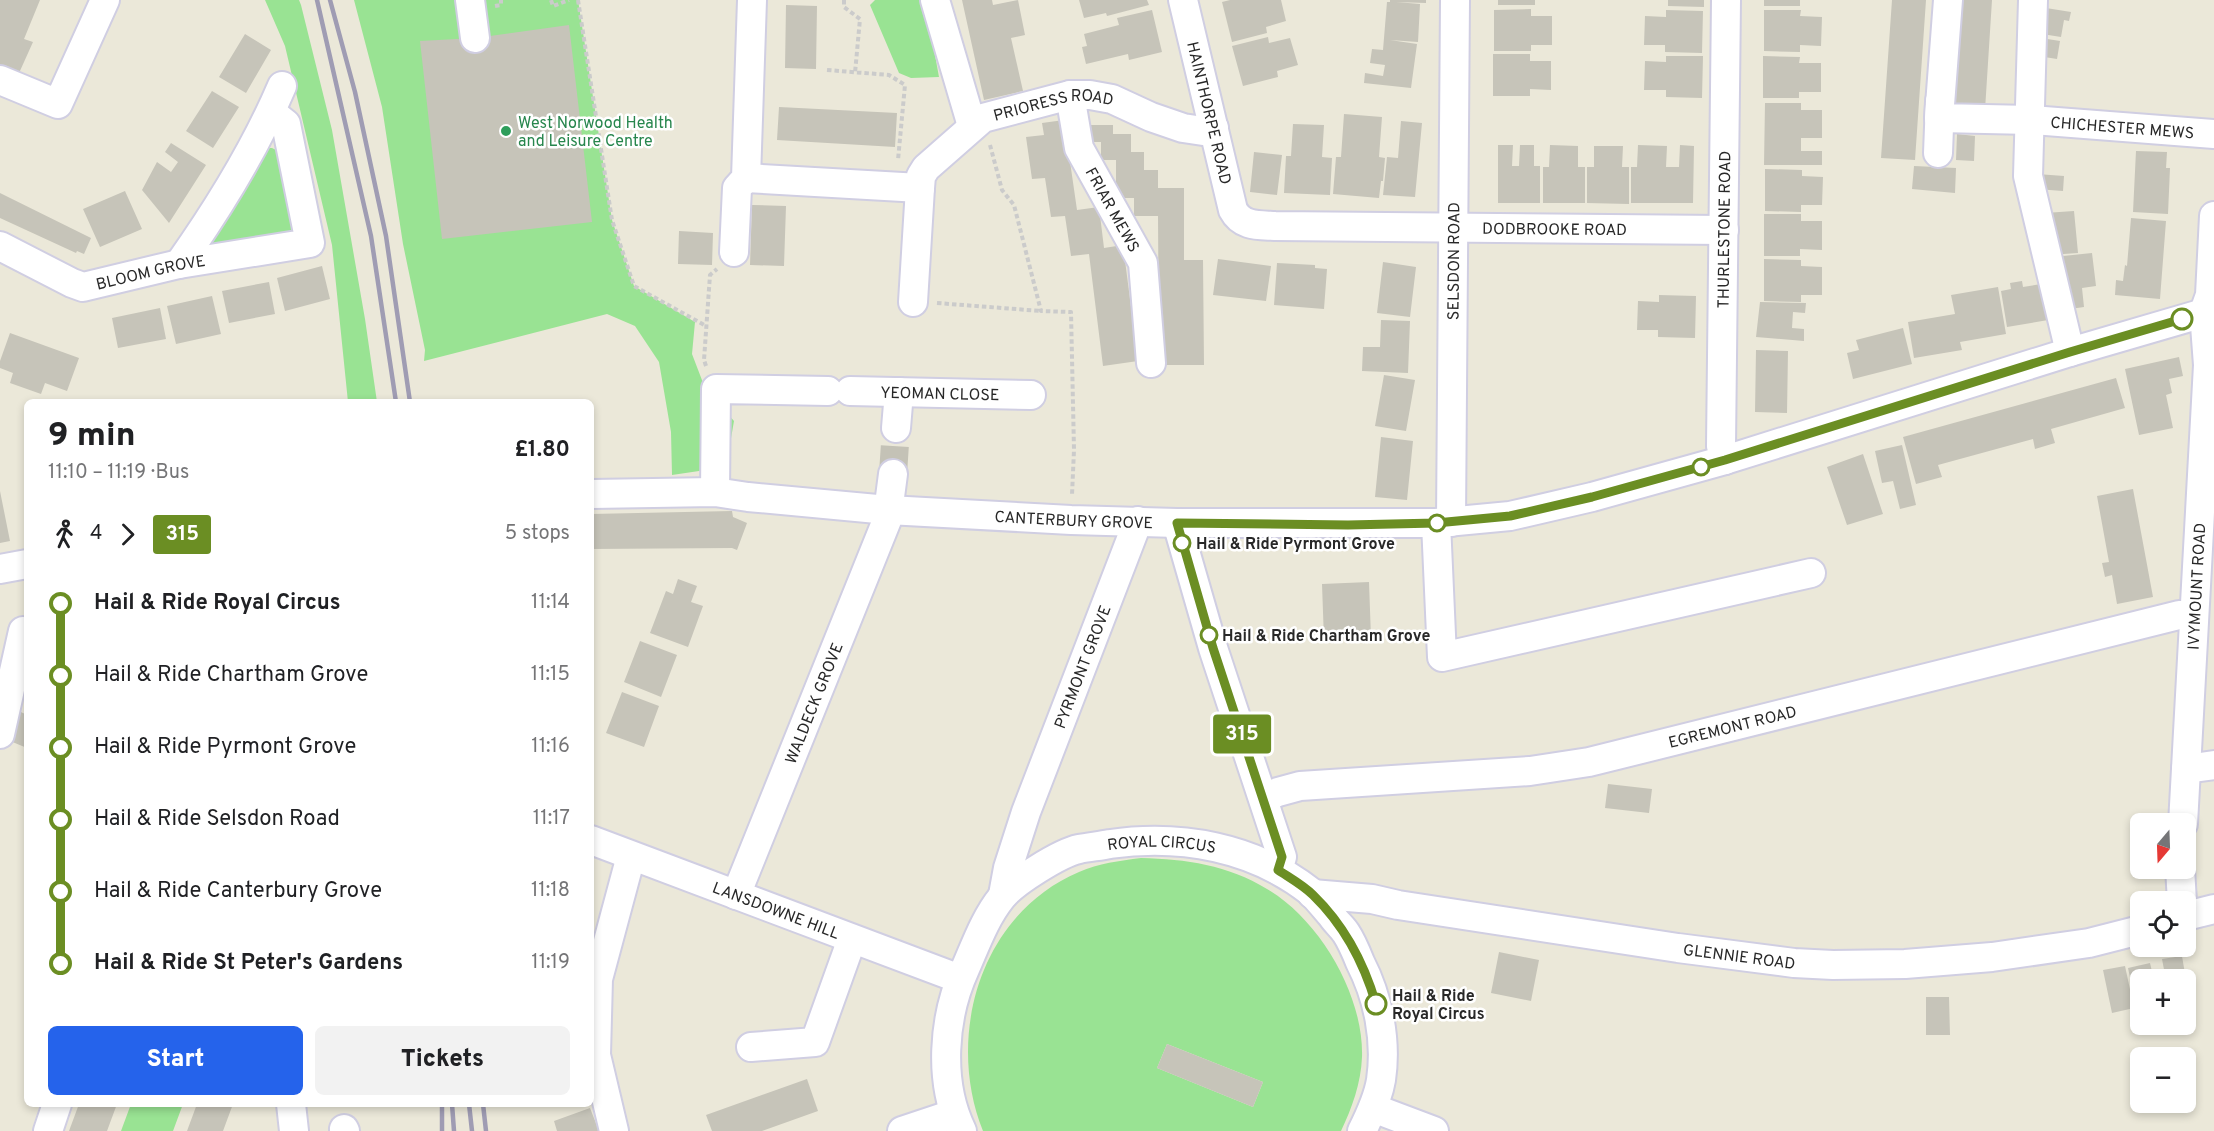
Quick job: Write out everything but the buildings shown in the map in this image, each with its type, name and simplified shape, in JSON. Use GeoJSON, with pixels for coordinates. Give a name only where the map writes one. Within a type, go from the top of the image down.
{"type":"FeatureCollection","features":[{"type":"Feature","properties":{"kind":"street"},"geometry":{"type":"LineString","coordinates":[[0,80],[58,104],[105,0]]}},
{"type":"Feature","properties":{"kind":"street"},"geometry":{"type":"LineString","coordinates":[[470,0],[475,38]]}},
{"type":"Feature","properties":{"kind":"street"},"geometry":{"type":"LineString","coordinates":[[734,252],[737,188],[746,178],[752,0]]}},
{"type":"Feature","properties":{"kind":"street"},"geometry":{"type":"LineString","coordinates":[[935,0],[977,122]]}},
{"type":"Feature","properties":{"kind":"street","name":"HAINTHORPE ROAD"},"geometry":{"type":"LineString","coordinates":[[1183,0],[1233,210],[1242,221]]}},
{"type":"Feature","properties":{"kind":"street","name":"SELSDON ROAD"},"geometry":{"type":"LineString","coordinates":[[1455,0],[1442,657],[1811,573]]}},
{"type":"Feature","properties":{"kind":"street","name":"THURLESTONE ROAD"},"geometry":{"type":"LineString","coordinates":[[1725,460],[1721,446],[1726,0]]}},
{"type":"Feature","properties":{"kind":"street"},"geometry":{"type":"LineString","coordinates":[[1940,118],[1942,0]]}},
{"type":"Feature","properties":{"kind":"street"},"geometry":{"type":"LineString","coordinates":[[1938,153],[1948,0]]}},
{"type":"Feature","properties":{"kind":"street","name":"CHICHESTER MEWS"},"geometry":{"type":"LineString","coordinates":[[2033,0],[2028,176],[2070,352]]}},
{"type":"Feature","properties":{"kind":"street"},"geometry":{"type":"LineString","coordinates":[[179,264],[206,226],[271,112],[282,86]]}},
{"type":"Feature","properties":{"kind":"street","name":"PRIORESS ROAD"},"geometry":{"type":"LineString","coordinates":[[913,302],[908,188],[921,177],[926,168],[977,122],[1070,95],[1090,94],[1104,97],[1183,128],[1203,131],[1214,128]]}},
{"type":"Feature","properties":{"kind":"street","name":"FRIAR MEWS"},"geometry":{"type":"LineString","coordinates":[[1070,95],[1079,148],[1143,263],[1150,363]]}},
{"type":"Feature","properties":{"kind":"street","name":"BLOOM GROVE"},"geometry":{"type":"LineString","coordinates":[[0,246],[83,287],[179,264],[310,243],[286,124],[271,112]]}},
{"type":"Feature","properties":{"kind":"street","name":"CHICHESTER MEWS"},"geometry":{"type":"LineString","coordinates":[[1940,118],[2031,120],[2214,134]]}},
{"type":"Feature","properties":{"kind":"street"},"geometry":{"type":"LineString","coordinates":[[746,178],[908,188]]}},
{"type":"Feature","properties":{"kind":"street","name":"IVYMOUNT ROAD"},"geometry":{"type":"LineString","coordinates":[[2184,813],[2193,615],[2209,424],[2209,311],[2214,216]]}},
{"type":"Feature","properties":{"kind":"street","name":"DODBROOKE ROAD"},"geometry":{"type":"LineString","coordinates":[[1242,221],[1275,226],[1724,230]]}},
{"type":"Feature","properties":{"kind":"street","name":"CANTERBURY GROVE"},"geometry":{"type":"LineString","coordinates":[[594,494],[715,492],[888,510],[1177,523],[1348,525],[1443,523],[1510,516],[1592,497],[1725,460],[2209,311]]}},
{"type":"Feature","properties":{"kind":"street"},"geometry":{"type":"LineString","coordinates":[[715,492],[716,389]]}},
{"type":"Feature","properties":{"kind":"street","name":"YEOMAN CLOSE"},"geometry":{"type":"LineString","coordinates":[[716,389],[1031,395]]}},
{"type":"Feature","properties":{"kind":"street"},"geometry":{"type":"LineString","coordinates":[[896,428],[899,392]]}},
{"type":"Feature","properties":{"kind":"street","name":"WALDECK GROVE"},"geometry":{"type":"LineString","coordinates":[[736,895],[887,520],[893,474]]}},
{"type":"Feature","properties":{"kind":"street","name":"PYRMONT GROVE"},"geometry":{"type":"LineString","coordinates":[[1003,895],[1008,868],[1026,813],[1138,521]]}},
{"type":"Feature","properties":{"kind":"street"},"geometry":{"type":"LineString","coordinates":[[1177,523],[1213,648],[1282,857],[1278,870]]}},
{"type":"Feature","properties":{"kind":"street"},"geometry":{"type":"LineString","coordinates":[[0,569],[24,565]]}},
{"type":"Feature","properties":{"kind":"street","name":"EGREMONT ROAD"},"geometry":{"type":"LineString","coordinates":[[1264,798],[1300,786],[1530,771],[1588,762],[2179,615],[2193,615]]}},
{"type":"Feature","properties":{"kind":"street"},"geometry":{"type":"LineString","coordinates":[[0,734],[17,629]]}},
{"type":"Feature","properties":{"kind":"street"},"geometry":{"type":"LineString","coordinates":[[2186,769],[2214,765]]}},
{"type":"Feature","properties":{"kind":"street"},"geometry":{"type":"LineString","coordinates":[[1026,813],[1032,837],[1047,864]]}},
{"type":"Feature","properties":{"kind":"street","name":"LANSDOWNE HILL"},"geometry":{"type":"LineString","coordinates":[[594,841],[960,979]]}},
{"type":"Feature","properties":{"kind":"street","name":"ROYAL CIRCUS"},"geometry":{"type":"LineString","coordinates":[[958,1122],[948,1088],[950,1016],[960,979],[985,922],[1003,895],[1047,864],[1077,849],[1133,841],[1202,843],[1244,855],[1278,870],[1312,894],[1346,933],[1368,978],[1381,1031],[1381,1080],[1368,1119]]}},
{"type":"Feature","properties":{"kind":"street"},"geometry":{"type":"LineString","coordinates":[[614,1131],[596,1055],[598,979],[631,856]]}},
{"type":"Feature","properties":{"kind":"street","name":"GLENNIE ROAD"},"geometry":{"type":"LineString","coordinates":[[1312,894],[1372,899],[1398,905],[1678,948],[1794,963],[1833,965],[1895,965],[1992,957],[2089,943],[2130,933]]}},
{"type":"Feature","properties":{"kind":"street"},"geometry":{"type":"LineString","coordinates":[[1346,933],[1365,920],[1398,905]]}},
{"type":"Feature","properties":{"kind":"street"},"geometry":{"type":"LineString","coordinates":[[751,1047],[814,1042],[852,939]]}},
{"type":"Feature","properties":{"kind":"street"},"geometry":{"type":"LineString","coordinates":[[48,1131],[56,1107]]}},
{"type":"Feature","properties":{"kind":"street"},"geometry":{"type":"LineString","coordinates":[[291,1107],[294,1131]]}},
{"type":"Feature","properties":{"kind":"street"},"geometry":{"type":"LineString","coordinates":[[1368,1119],[1434,1131]]}},
{"type":"Feature","properties":{"kind":"street"},"geometry":{"type":"LineString","coordinates":[[902,1131],[958,1122]]}},
{"type":"Feature","properties":{"kind":"path"},"geometry":{"type":"LineString","coordinates":[[551,0],[553,6],[569,0]]}},
{"type":"Feature","properties":{"kind":"path"},"geometry":{"type":"LineString","coordinates":[[578,0],[612,220],[634,286],[706,326]]}},
{"type":"Feature","properties":{"kind":"path"},"geometry":{"type":"LineString","coordinates":[[844,0],[844,7],[860,19],[855,73]]}},
{"type":"Feature","properties":{"kind":"path"},"geometry":{"type":"LineString","coordinates":[[827,70],[889,75],[905,85],[908,188]]}},
{"type":"Feature","properties":{"kind":"path"},"geometry":{"type":"LineString","coordinates":[[977,122],[1002,190],[1014,205],[1041,311]]}},
{"type":"Feature","properties":{"kind":"path"},"geometry":{"type":"LineString","coordinates":[[716,389],[704,360],[710,275],[734,252]]}},
{"type":"Feature","properties":{"kind":"path"},"geometry":{"type":"LineString","coordinates":[[913,302],[1071,312],[1074,450],[1071,520]]}},
{"type":"Feature","properties":{"kind":"green space"},"geometry":{"type":"Polygon","coordinates":[[[265,0],[299,0],[301,5],[332,130],[377,399],[348,399],[332,245],[285,46],[265,0]]]}},
{"type":"Feature","properties":{"kind":"green space"},"geometry":{"type":"Polygon","coordinates":[[[354,0],[578,0],[612,220],[634,286],[695,322],[692,354],[705,388],[734,421],[726,467],[672,475],[671,432],[659,362],[635,326],[607,314],[424,361],[425,350],[403,244],[382,107],[354,0]]]}},
{"type":"Feature","properties":{"kind":"green space"},"geometry":{"type":"Polygon","coordinates":[[[875,0],[921,0],[930,28],[939,77],[911,78],[899,73],[870,5],[875,0]]]}},
{"type":"Feature","properties":{"kind":"green space"},"geometry":{"type":"Polygon","coordinates":[[[265,148],[272,148],[280,152],[296,235],[211,246],[212,237],[265,148]]]}},
{"type":"Feature","properties":{"kind":"green space"},"geometry":{"type":"Polygon","coordinates":[[[1141,858],[1190,862],[1237,874],[1267,889],[1286,903],[1321,940],[1347,985],[1361,1034],[1362,1057],[1358,1086],[1341,1131],[983,1131],[972,1094],[968,1056],[971,1018],[980,982],[995,947],[1017,917],[1045,891],[1087,869],[1141,858]],[[1167,1044],[1157,1068],[1253,1107],[1263,1082],[1167,1044]]]}},
{"type":"Feature","properties":{"kind":"green space"},"geometry":{"type":"Polygon","coordinates":[[[130,1107],[182,1107],[173,1131],[121,1131],[130,1107]]]}},
{"type":"Feature","properties":{"kind":"tunnel"},"geometry":{"type":"LineString","coordinates":[[893,474],[896,428]]}},
{"type":"Feature","properties":{"kind":"railway"},"geometry":{"type":"LineString","coordinates":[[317,0],[371,236],[396,399]]}},
{"type":"Feature","properties":{"kind":"railway"},"geometry":{"type":"LineString","coordinates":[[330,0],[355,92],[386,236],[410,399]]}},
{"type":"Feature","properties":{"kind":"railway"},"geometry":{"type":"LineString","coordinates":[[442,1107],[442,1131]]}},
{"type":"Feature","properties":{"kind":"railway"},"geometry":{"type":"LineString","coordinates":[[452,1107],[454,1131]]}},
{"type":"Feature","properties":{"kind":"railway"},"geometry":{"type":"LineString","coordinates":[[469,1107],[472,1131]]}},
{"type":"Feature","properties":{"kind":"railway"},"geometry":{"type":"LineString","coordinates":[[483,1107],[486,1131]]}},
{"type":"Feature","properties":{"kind":"bus line","name":"315"},"geometry":{"type":"LineString","coordinates":[[1376,1004],[1368,978],[1346,933],[1312,894],[1278,870],[1282,857],[1213,648],[1177,523],[1348,525],[1436,523],[1510,516],[1592,497],[1725,460],[2182,319]]}},
{"type":"Feature","properties":{"kind":"place","name":"West Norwood Health and Leisure Centre"},"geometry":{"type":"Point","coordinates":[506,131]}},
{"type":"Feature","properties":{"kind":"place","name":"Hail & Ride Pyrmont Grove"},"geometry":{"type":"Point","coordinates":[1182,543]}},
{"type":"Feature","properties":{"kind":"place","name":"Hail & Ride Chartham Grove"},"geometry":{"type":"Point","coordinates":[1209,635]}},
{"type":"Feature","properties":{"kind":"place","name":"Hail & Ride Royal Circus"},"geometry":{"type":"Point","coordinates":[1376,1004]}}]}
